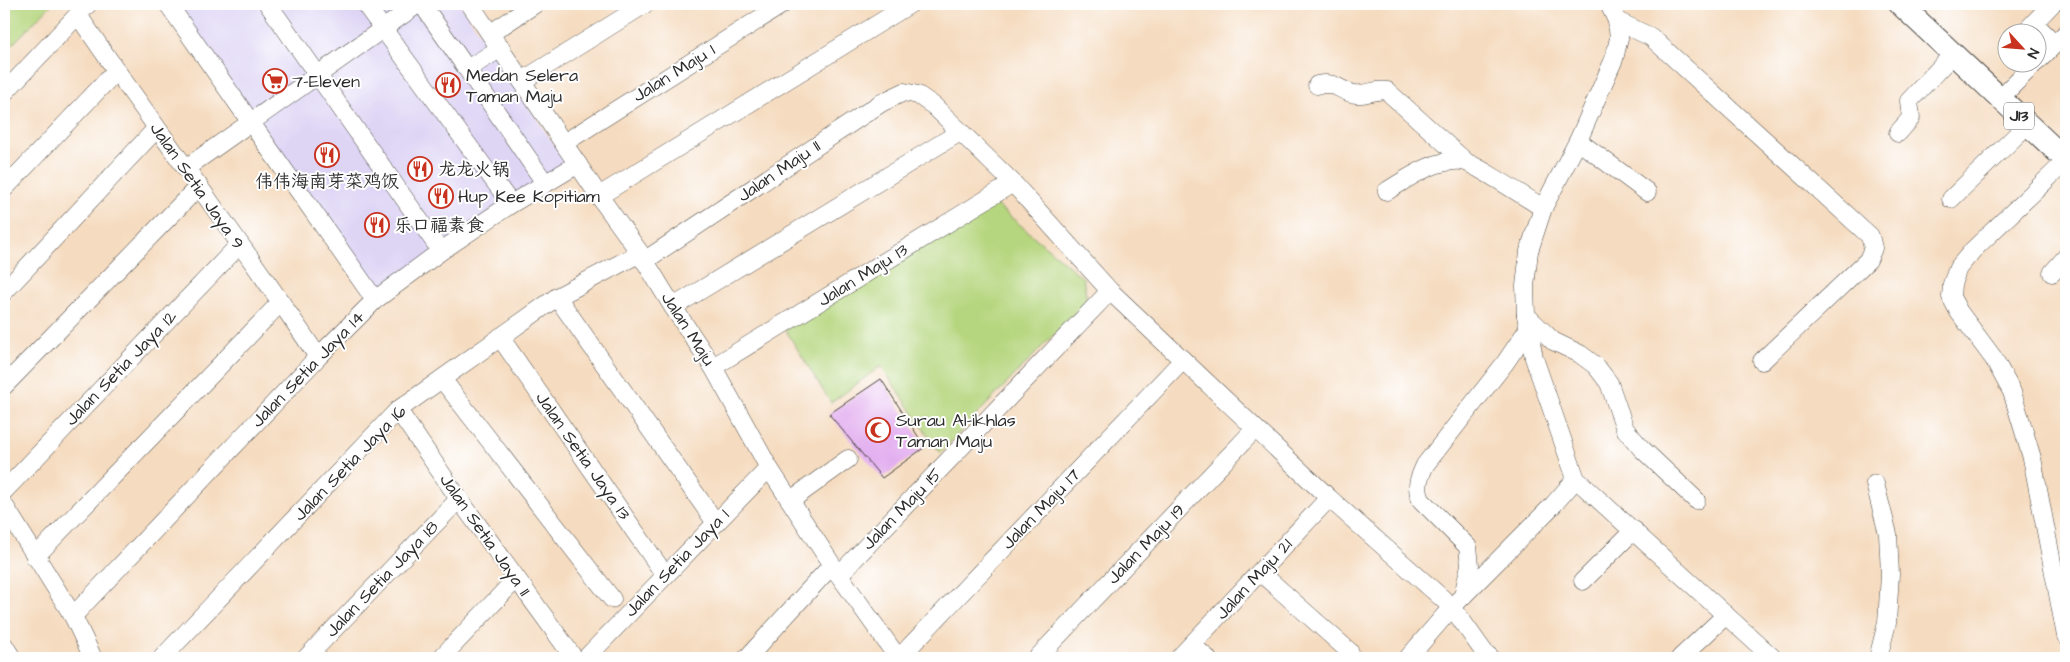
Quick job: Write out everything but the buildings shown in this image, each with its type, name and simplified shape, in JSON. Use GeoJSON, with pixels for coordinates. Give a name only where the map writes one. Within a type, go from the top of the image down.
{"type":"FeatureCollection","features":[{"type":"Feature","properties":{"kind":"main road","name":"J13"},"geometry":{"type":"LineString","coordinates":[[1900,4],[2066,160]]}},
{"type":"Feature","properties":{"kind":"street"},"geometry":{"type":"LineString","coordinates":[[168,4],[375,300]]}},
{"type":"Feature","properties":{"kind":"street"},"geometry":{"type":"LineString","coordinates":[[268,4],[441,251]]}},
{"type":"Feature","properties":{"kind":"street"},"geometry":{"type":"LineString","coordinates":[[366,4],[510,204]]}},
{"type":"Feature","properties":{"kind":"street"},"geometry":{"type":"LineString","coordinates":[[186,168],[383,28],[420,4],[545,183]]}},
{"type":"Feature","properties":{"kind":"street","name":"Jalan Maju"},"geometry":{"type":"LineString","coordinates":[[470,4],[642,257],[714,367],[769,468],[835,570],[898,658]]}},
{"type":"Feature","properties":{"kind":"street"},"geometry":{"type":"LineString","coordinates":[[491,33],[535,4]]}},
{"type":"Feature","properties":{"kind":"street"},"geometry":{"type":"LineString","coordinates":[[522,81],[645,4]]}},
{"type":"Feature","properties":{"kind":"street","name":"Jalan Maju 1"},"geometry":{"type":"LineString","coordinates":[[564,143],[783,4]]}},
{"type":"Feature","properties":{"kind":"street"},"geometry":{"type":"LineString","coordinates":[[599,196],[910,4]]}},
{"type":"Feature","properties":{"kind":"street"},"geometry":{"type":"LineString","coordinates":[[1609,4],[1617,21],[1619,38],[1614,59],[1578,141],[1543,208],[1529,251],[1525,286],[1527,322],[1534,358],[1576,479],[1773,658]]}},
{"type":"Feature","properties":{"kind":"street"},"geometry":{"type":"LineString","coordinates":[[2036,22],[2052,4]]}},
{"type":"Feature","properties":{"kind":"street"},"geometry":{"type":"LineString","coordinates":[[4,93],[83,9]]}},
{"type":"Feature","properties":{"kind":"street","name":"Jalan Setia Jaya 9"},"geometry":{"type":"LineString","coordinates":[[83,9],[116,71],[281,302],[318,357]]}},
{"type":"Feature","properties":{"kind":"street"},"geometry":{"type":"LineString","coordinates":[[1617,21],[1651,37],[1870,236],[1873,248],[1868,260],[1762,362]]}},
{"type":"Feature","properties":{"kind":"street"},"geometry":{"type":"LineString","coordinates":[[2048,32],[2063,36]]}},
{"type":"Feature","properties":{"kind":"street"},"geometry":{"type":"LineString","coordinates":[[2048,51],[2063,36]]}},
{"type":"Feature","properties":{"kind":"street"},"geometry":{"type":"LineString","coordinates":[[467,70],[501,48]]}},
{"type":"Feature","properties":{"kind":"street"},"geometry":{"type":"LineString","coordinates":[[1898,133],[1911,118],[1909,101],[1953,54]]}},
{"type":"Feature","properties":{"kind":"street"},"geometry":{"type":"LineString","coordinates":[[4,189],[116,71]]}},
{"type":"Feature","properties":{"kind":"street"},"geometry":{"type":"LineString","coordinates":[[2000,98],[2027,72]]}},
{"type":"Feature","properties":{"kind":"street"},"geometry":{"type":"LineString","coordinates":[[1316,85],[1328,83],[1356,94],[1381,90],[1387,91],[1465,162],[1543,208]]}},
{"type":"Feature","properties":{"kind":"street","name":"Jalan Maju 11"},"geometry":{"type":"LineString","coordinates":[[642,257],[882,103],[904,92],[918,96],[934,106],[960,132]]}},
{"type":"Feature","properties":{"kind":"street"},"geometry":{"type":"LineString","coordinates":[[1951,199],[2028,124]]}},
{"type":"Feature","properties":{"kind":"street"},"geometry":{"type":"LineString","coordinates":[[4,292],[156,129]]}},
{"type":"Feature","properties":{"kind":"street"},"geometry":{"type":"LineString","coordinates":[[673,307],[960,132],[1013,183],[1110,291],[1255,429],[1329,498],[1457,602],[1484,656]]}},
{"type":"Feature","properties":{"kind":"street"},"geometry":{"type":"LineString","coordinates":[[1578,141],[1647,192]]}},
{"type":"Feature","properties":{"kind":"street"},"geometry":{"type":"LineString","coordinates":[[2066,160],[1973,250],[1958,268],[1952,284],[1951,297],[1959,312],[1994,359],[2012,392],[2032,458],[2066,636]]}},
{"type":"Feature","properties":{"kind":"street"},"geometry":{"type":"LineString","coordinates":[[1388,191],[1419,172],[1439,164],[1465,162]]}},
{"type":"Feature","properties":{"kind":"street","name":"Jalan Setia Jaya 14"},"geometry":{"type":"LineString","coordinates":[[73,616],[318,357],[375,300],[441,251],[510,204],[578,164]]}},
{"type":"Feature","properties":{"kind":"street","name":"Jalan Maju 13"},"geometry":{"type":"LineString","coordinates":[[714,367],[1013,183]]}},
{"type":"Feature","properties":{"kind":"street"},"geometry":{"type":"LineString","coordinates":[[4,386],[199,186]]}},
{"type":"Feature","properties":{"kind":"street","name":"Jalan Setia Jaya 12"},"geometry":{"type":"LineString","coordinates":[[4,491],[239,245]]}},
{"type":"Feature","properties":{"kind":"street","name":"Jalan Setia Jaya 16"},"geometry":{"type":"LineString","coordinates":[[162,658],[398,410],[557,297],[642,257]]}},
{"type":"Feature","properties":{"kind":"street"},"geometry":{"type":"LineString","coordinates":[[2052,273],[2066,257]]}},
{"type":"Feature","properties":{"kind":"street","name":"Jalan Maju 15"},"geometry":{"type":"LineString","coordinates":[[747,658],[1110,291]]}},
{"type":"Feature","properties":{"kind":"street"},"geometry":{"type":"LineString","coordinates":[[557,297],[716,523]]}},
{"type":"Feature","properties":{"kind":"street"},"geometry":{"type":"LineString","coordinates":[[35,557],[281,302]]}},
{"type":"Feature","properties":{"kind":"street"},"geometry":{"type":"LineString","coordinates":[[1527,322],[1553,341],[1580,354],[1596,366],[1609,382],[1625,429],[1641,448],[1696,500]]}},
{"type":"Feature","properties":{"kind":"street"},"geometry":{"type":"LineString","coordinates":[[1457,602],[1470,565],[1468,547],[1421,500],[1417,491],[1418,481],[1425,465],[1505,363],[1527,322]]}},
{"type":"Feature","properties":{"kind":"street","name":"Jalan Setia Jaya 13"},"geometry":{"type":"LineString","coordinates":[[500,337],[665,575]]}},
{"type":"Feature","properties":{"kind":"street","name":"Jalan Maju 17"},"geometry":{"type":"LineString","coordinates":[[898,658],[1183,360]]}},
{"type":"Feature","properties":{"kind":"street"},"geometry":{"type":"LineString","coordinates":[[442,379],[612,599]]}},
{"type":"Feature","properties":{"kind":"street","name":"Jalan Setia Jaya 11"},"geometry":{"type":"LineString","coordinates":[[398,410],[459,499],[574,658]]}},
{"type":"Feature","properties":{"kind":"street","name":"Jalan Maju 19"},"geometry":{"type":"LineString","coordinates":[[1037,658],[1255,429]]}},
{"type":"Feature","properties":{"kind":"street"},"geometry":{"type":"LineString","coordinates":[[791,500],[848,459]]}},
{"type":"Feature","properties":{"kind":"street","name":"Jalan Setia Jaya 1"},"geometry":{"type":"LineString","coordinates":[[586,658],[769,468]]}},
{"type":"Feature","properties":{"kind":"street"},"geometry":{"type":"LineString","coordinates":[[1408,658],[1457,602],[1553,505],[1576,479]]}},
{"type":"Feature","properties":{"kind":"street"},"geometry":{"type":"LineString","coordinates":[[1875,484],[1888,534],[1890,574],[1887,623],[1878,658]]}},
{"type":"Feature","properties":{"kind":"street","name":"Jalan Maju 21"},"geometry":{"type":"LineString","coordinates":[[1179,658],[1261,573],[1329,498]]}},
{"type":"Feature","properties":{"kind":"street","name":"Jalan Setia Jaya 18"},"geometry":{"type":"LineString","coordinates":[[306,658],[459,499]]}},
{"type":"Feature","properties":{"kind":"street"},"geometry":{"type":"LineString","coordinates":[[4,505],[73,616],[93,658]]}},
{"type":"Feature","properties":{"kind":"street"},"geometry":{"type":"LineString","coordinates":[[1583,581],[1634,530]]}},
{"type":"Feature","properties":{"kind":"street"},"geometry":{"type":"LineString","coordinates":[[1261,573],[1350,652]]}},
{"type":"Feature","properties":{"kind":"street"},"geometry":{"type":"LineString","coordinates":[[441,658],[516,579]]}},
{"type":"Feature","properties":{"kind":"street"},"geometry":{"type":"LineString","coordinates":[[1680,658],[1726,615]]}},
{"type":"Feature","properties":{"kind":"street"},"geometry":{"type":"LineString","coordinates":[[4,644],[12,658]]}},
{"type":"Feature","properties":{"kind":"street"},"geometry":{"type":"LineString","coordinates":[[1192,645],[1207,658]]}},
{"type":"Feature","properties":{"kind":"shaded area"},"geometry":{"type":"Polygon","coordinates":[[[164,4],[460,4],[573,173],[510,210],[376,307],[164,4]]]}},
{"type":"Feature","properties":{"kind":"green space"},"geometry":{"type":"Polygon","coordinates":[[[4,4],[52,4],[4,53],[4,4]]]}},
{"type":"Feature","properties":{"kind":"green space"},"geometry":{"type":"Polygon","coordinates":[[[993,202],[1083,278],[1087,300],[940,453],[881,366],[831,403],[785,329],[993,202]]]}},
{"type":"Feature","properties":{"kind":"place","name":"7-Eleven"},"geometry":{"type":"Point","coordinates":[275,81]}},
{"type":"Feature","properties":{"kind":"place","name":"Medan Selera Taman Maju"},"geometry":{"type":"Point","coordinates":[448,85]}},
{"type":"Feature","properties":{"kind":"place","name":"伟伟海南芽菜鸡饭"},"geometry":{"type":"Point","coordinates":[327,155]}},
{"type":"Feature","properties":{"kind":"place","name":"龙龙火锅"},"geometry":{"type":"Point","coordinates":[420,169]}},
{"type":"Feature","properties":{"kind":"place","name":"Hup Kee Kopitiam"},"geometry":{"type":"Point","coordinates":[441,196]}},
{"type":"Feature","properties":{"kind":"place","name":"乐口福素食"},"geometry":{"type":"Point","coordinates":[377,225]}},
{"type":"Feature","properties":{"kind":"place","name":"Surau Al-ikhlas Taman Maju"},"geometry":{"type":"Point","coordinates":[878,430]}}]}
